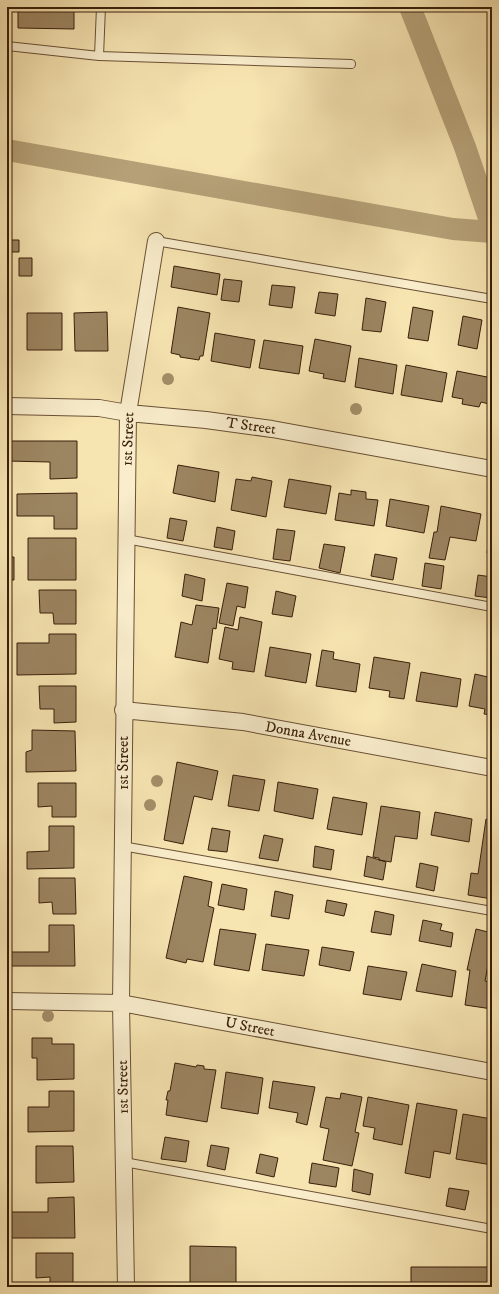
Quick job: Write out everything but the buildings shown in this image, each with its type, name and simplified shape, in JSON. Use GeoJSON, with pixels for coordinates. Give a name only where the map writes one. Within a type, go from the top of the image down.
{"type":"FeatureCollection","features":[{"type":"Feature","properties":{"kind":"street","name":"1st Street"},"geometry":{"type":"LineString","coordinates":[[126,1287],[121,1003],[123,710],[128,413],[156,241]]}},
{"type":"Feature","properties":{"kind":"street","name":"T Street"},"geometry":{"type":"LineString","coordinates":[[7,406],[99,408],[128,413],[206,420],[272,429],[492,469]]}},
{"type":"Feature","properties":{"kind":"street","name":"Donna Avenue"},"geometry":{"type":"LineString","coordinates":[[123,710],[244,722],[492,768]]}},
{"type":"Feature","properties":{"kind":"street","name":"U Street"},"geometry":{"type":"LineString","coordinates":[[7,1002],[121,1003],[492,1072]]}},
{"type":"Feature","properties":{"kind":"lane"},"geometry":{"type":"LineString","coordinates":[[99,56],[100,7]]}},
{"type":"Feature","properties":{"kind":"lane"},"geometry":{"type":"LineString","coordinates":[[7,46],[99,56],[351,64]]}},
{"type":"Feature","properties":{"kind":"lane"},"geometry":{"type":"LineString","coordinates":[[156,241],[492,299]]}},
{"type":"Feature","properties":{"kind":"lane"},"geometry":{"type":"LineString","coordinates":[[126,539],[492,608]]}},
{"type":"Feature","properties":{"kind":"lane"},"geometry":{"type":"LineString","coordinates":[[122,846],[492,911]]}},
{"type":"Feature","properties":{"kind":"lane"},"geometry":{"type":"LineString","coordinates":[[124,1162],[492,1229]]}},
{"type":"Feature","properties":{"kind":"waterway"},"geometry":{"type":"LineString","coordinates":[[410,7],[465,147],[492,227]]}},
{"type":"Feature","properties":{"kind":"waterway"},"geometry":{"type":"LineString","coordinates":[[7,150],[453,229],[492,232]]}}]}
